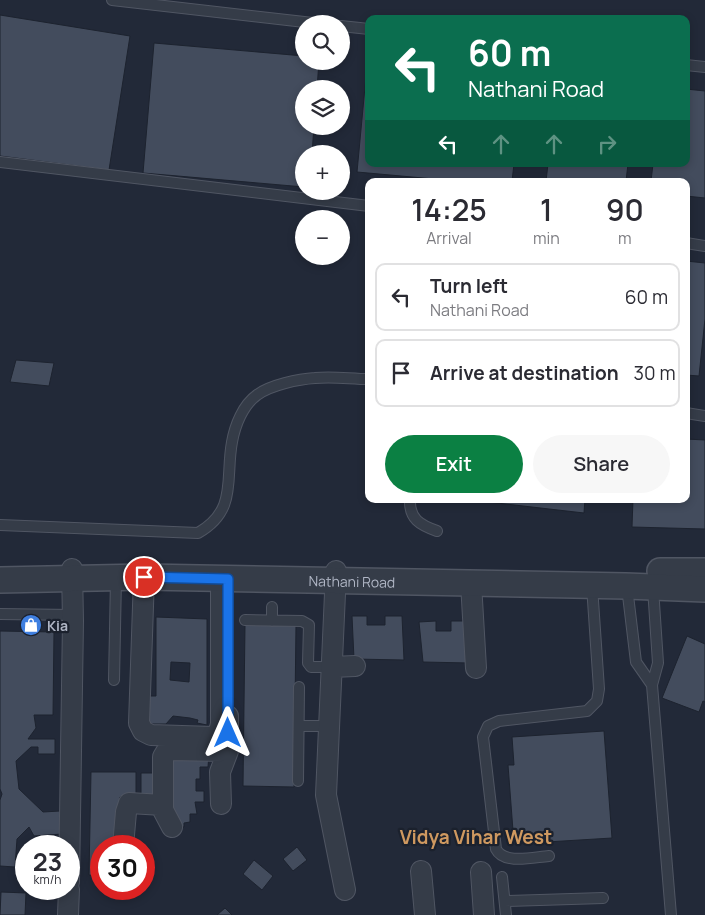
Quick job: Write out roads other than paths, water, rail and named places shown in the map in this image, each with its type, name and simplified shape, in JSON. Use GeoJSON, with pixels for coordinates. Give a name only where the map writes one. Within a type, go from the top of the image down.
{"type":"FeatureCollection","features":[{"type":"Feature","properties":{"kind":"street","name":"Nathani Road"},"geometry":{"type":"LineString","coordinates":[[0,568],[79,574],[478,579],[705,589]]}},
{"type":"Feature","properties":{"kind":"street","name":"Nathani Road"},"geometry":{"type":"LineString","coordinates":[[478,579],[705,571]]}},
{"type":"Feature","properties":{"kind":"street","name":"Nathani Road"},"geometry":{"type":"LineString","coordinates":[[0,580],[79,574]]}},
{"type":"Feature","properties":{"kind":"street"},"geometry":{"type":"LineString","coordinates":[[70,835],[73,615],[79,574]]}},
{"type":"Feature","properties":{"kind":"street"},"geometry":{"type":"LineString","coordinates":[[79,574],[86,667]]}},
{"type":"Feature","properties":{"kind":"street","name":"Nathani Road"},"geometry":{"type":"LineString","coordinates":[[116,574],[144,577],[224,579],[343,576]]}},
{"type":"Feature","properties":{"kind":"street"},"geometry":{"type":"LineString","coordinates":[[343,576],[344,667],[329,726],[326,795],[345,890]]}},
{"type":"Feature","properties":{"kind":"street"},"geometry":{"type":"LineString","coordinates":[[144,577],[139,723],[143,732],[151,736],[213,737],[220,732],[224,579]]}},
{"type":"Feature","properties":{"kind":"street"},"geometry":{"type":"LineString","coordinates":[[221,804],[220,772],[228,751],[224,579]]}},
{"type":"Feature","properties":{"kind":"street"},"geometry":{"type":"LineString","coordinates":[[476,668],[478,579]]}},
{"type":"Feature","properties":{"kind":"street"},"geometry":{"type":"LineString","coordinates":[[172,827],[163,810],[163,757],[166,752],[169,750],[228,751]]}},
{"type":"Feature","properties":{"kind":"street"},"geometry":{"type":"LineString","coordinates":[[124,835],[126,812],[129,803],[163,804]]}},
{"type":"Feature","properties":{"kind":"street"},"geometry":{"type":"LineString","coordinates":[[421,871],[425,915]]}},
{"type":"Feature","properties":{"kind":"street"},"geometry":{"type":"LineString","coordinates":[[481,872],[484,915]]}},
{"type":"Feature","properties":{"kind":"street"},"geometry":{"type":"LineString","coordinates":[[68,915],[69,900]]}},
{"type":"Feature","properties":{"kind":"lane"},"geometry":{"type":"LineString","coordinates":[[112,0],[295,21]]}},
{"type":"Feature","properties":{"kind":"lane"},"geometry":{"type":"LineString","coordinates":[[350,27],[365,29]]}},
{"type":"Feature","properties":{"kind":"lane"},"geometry":{"type":"LineString","coordinates":[[690,65],[705,67]]}},
{"type":"Feature","properties":{"kind":"lane"},"geometry":{"type":"LineString","coordinates":[[0,162],[365,206]]}},
{"type":"Feature","properties":{"kind":"lane"},"geometry":{"type":"LineString","coordinates":[[690,244],[705,246]]}},
{"type":"Feature","properties":{"kind":"lane"},"geometry":{"type":"LineString","coordinates":[[0,525],[198,533],[210,526],[219,516],[225,504],[229,487],[232,442],[241,414],[257,395],[281,384],[315,378],[365,379]]}},
{"type":"Feature","properties":{"kind":"lane"},"geometry":{"type":"LineString","coordinates":[[690,414],[705,416]]}},
{"type":"Feature","properties":{"kind":"lane"},"geometry":{"type":"LineString","coordinates":[[410,503],[414,518],[423,526],[437,531]]}},
{"type":"Feature","properties":{"kind":"lane"},"geometry":{"type":"LineString","coordinates":[[114,680],[116,574]]}},
{"type":"Feature","properties":{"kind":"lane"},"geometry":{"type":"LineString","coordinates":[[549,856],[506,859],[499,855],[496,849],[483,737],[488,726],[499,721],[586,711],[597,701],[599,689],[592,585]]}},
{"type":"Feature","properties":{"kind":"lane"},"geometry":{"type":"LineString","coordinates":[[626,586],[636,662],[652,685]]}},
{"type":"Feature","properties":{"kind":"lane"},"geometry":{"type":"LineString","coordinates":[[653,586],[658,663],[652,685],[671,915]]}},
{"type":"Feature","properties":{"kind":"lane"},"geometry":{"type":"LineString","coordinates":[[272,607],[272,621]]}},
{"type":"Feature","properties":{"kind":"lane"},"geometry":{"type":"LineString","coordinates":[[0,614],[73,615]]}},
{"type":"Feature","properties":{"kind":"lane"},"geometry":{"type":"LineString","coordinates":[[245,620],[302,621],[309,625],[308,663],[311,667],[344,667]]}},
{"type":"Feature","properties":{"kind":"lane"},"geometry":{"type":"LineString","coordinates":[[298,781],[299,687]]}},
{"type":"Feature","properties":{"kind":"lane"},"geometry":{"type":"LineString","coordinates":[[299,726],[329,726]]}},
{"type":"Feature","properties":{"kind":"lane"},"geometry":{"type":"LineString","coordinates":[[502,877],[506,915]]}},
{"type":"Feature","properties":{"kind":"lane"},"geometry":{"type":"LineString","coordinates":[[505,901],[603,898]]}},
{"type":"Feature","properties":{"kind":"place","name":"Kia"},"geometry":{"type":"Point","coordinates":[31,625]}},
{"type":"Feature","properties":{"kind":"district","name":"Vidya Vihar West"},"geometry":{"type":"Point","coordinates":[476,837]}}]}
